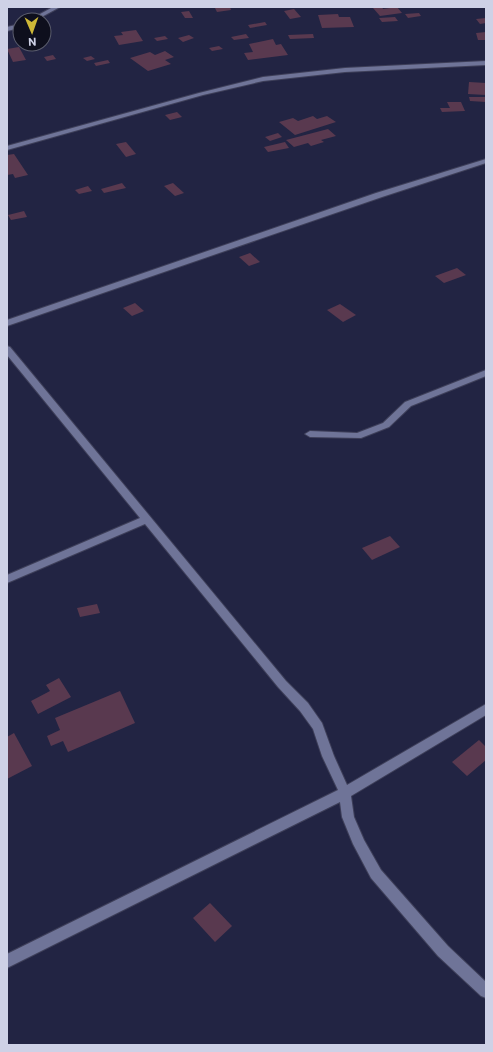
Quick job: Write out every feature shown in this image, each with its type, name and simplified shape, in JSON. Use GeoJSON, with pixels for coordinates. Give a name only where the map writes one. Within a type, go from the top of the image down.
{"type":"FeatureCollection","features":[{"type":"Feature","properties":{"kind":"street"},"geometry":{"type":"LineString","coordinates":[[48,12],[58,7]]}},
{"type":"Feature","properties":{"kind":"street"},"geometry":{"type":"LineString","coordinates":[[7,148],[200,94],[263,79],[345,70],[486,63]]}},
{"type":"Feature","properties":{"kind":"street"},"geometry":{"type":"LineString","coordinates":[[7,323],[379,195],[486,161]]}},
{"type":"Feature","properties":{"kind":"street"},"geometry":{"type":"LineString","coordinates":[[7,349],[277,678],[311,717],[318,727],[328,756],[345,794],[348,817],[359,844],[376,874],[443,951],[486,991]]}},
{"type":"Feature","properties":{"kind":"street"},"geometry":{"type":"LineString","coordinates":[[310,434],[358,436],[386,425],[408,404],[486,373]]}},
{"type":"Feature","properties":{"kind":"street"},"geometry":{"type":"LineString","coordinates":[[7,579],[146,519]]}},
{"type":"Feature","properties":{"kind":"street"},"geometry":{"type":"LineString","coordinates":[[7,961],[345,794],[486,709]]}},
{"type":"Feature","properties":{"kind":"building"},"geometry":{"type":"Polygon","coordinates":[[[230,7],[231,10],[217,12],[215,8],[230,7]]]}},
{"type":"Feature","properties":{"kind":"building"},"geometry":{"type":"Polygon","coordinates":[[[382,7],[383,9],[397,7],[402,13],[380,16],[373,8],[382,7]]]}},
{"type":"Feature","properties":{"kind":"building"},"geometry":{"type":"Polygon","coordinates":[[[294,9],[301,17],[290,19],[284,11],[294,9]]]}},
{"type":"Feature","properties":{"kind":"building"},"geometry":{"type":"Polygon","coordinates":[[[189,11],[193,18],[185,18],[181,12],[189,11]]]}},
{"type":"Feature","properties":{"kind":"building"},"geometry":{"type":"Polygon","coordinates":[[[419,13],[421,16],[408,18],[405,14],[419,13]]]}},
{"type":"Feature","properties":{"kind":"building"},"geometry":{"type":"Polygon","coordinates":[[[338,14],[339,17],[350,17],[354,27],[322,28],[318,15],[338,14]]]}},
{"type":"Feature","properties":{"kind":"building"},"geometry":{"type":"Polygon","coordinates":[[[395,17],[398,21],[382,22],[379,18],[395,17]]]}},
{"type":"Feature","properties":{"kind":"building"},"geometry":{"type":"Polygon","coordinates":[[[486,18],[486,23],[480,24],[476,19],[486,18]]]}},
{"type":"Feature","properties":{"kind":"building"},"geometry":{"type":"Polygon","coordinates":[[[265,22],[267,25],[250,28],[248,25],[265,22]]]}},
{"type":"Feature","properties":{"kind":"building"},"geometry":{"type":"Polygon","coordinates":[[[136,30],[143,41],[119,45],[114,36],[123,35],[121,32],[136,30]]]}},
{"type":"Feature","properties":{"kind":"building"},"geometry":{"type":"Polygon","coordinates":[[[486,32],[486,40],[478,40],[476,33],[486,32]]]}},
{"type":"Feature","properties":{"kind":"building"},"geometry":{"type":"Polygon","coordinates":[[[246,34],[249,38],[234,40],[231,37],[246,34]]]}},
{"type":"Feature","properties":{"kind":"building"},"geometry":{"type":"Polygon","coordinates":[[[313,34],[314,38],[290,39],[288,35],[313,34]]]}},
{"type":"Feature","properties":{"kind":"building"},"geometry":{"type":"Polygon","coordinates":[[[189,35],[194,38],[183,42],[178,38],[189,35]]]}},
{"type":"Feature","properties":{"kind":"building"},"geometry":{"type":"Polygon","coordinates":[[[165,36],[168,39],[157,41],[154,38],[165,36]]]}},
{"type":"Feature","properties":{"kind":"building"},"geometry":{"type":"Polygon","coordinates":[[[273,39],[276,45],[281,44],[288,55],[248,60],[244,53],[253,52],[249,44],[273,39]]]}},
{"type":"Feature","properties":{"kind":"building"},"geometry":{"type":"Polygon","coordinates":[[[219,46],[223,49],[212,51],[209,48],[219,46]]]}},
{"type":"Feature","properties":{"kind":"building"},"geometry":{"type":"Polygon","coordinates":[[[12,48],[12,52],[22,52],[26,60],[13,62],[7,49],[12,48]]]}},
{"type":"Feature","properties":{"kind":"building"},"geometry":{"type":"Polygon","coordinates":[[[165,51],[174,57],[165,60],[171,64],[148,71],[130,58],[150,52],[155,55],[165,51]]]}},
{"type":"Feature","properties":{"kind":"building"},"geometry":{"type":"Polygon","coordinates":[[[53,55],[56,59],[47,61],[44,57],[53,55]]]}},
{"type":"Feature","properties":{"kind":"building"},"geometry":{"type":"Polygon","coordinates":[[[91,56],[95,59],[87,61],[83,58],[91,56]]]}},
{"type":"Feature","properties":{"kind":"building"},"geometry":{"type":"Polygon","coordinates":[[[108,60],[110,63],[96,66],[94,63],[108,60]]]}},
{"type":"Feature","properties":{"kind":"building"},"geometry":{"type":"Polygon","coordinates":[[[469,82],[486,83],[486,95],[468,94],[469,82]]]}},
{"type":"Feature","properties":{"kind":"building"},"geometry":{"type":"Polygon","coordinates":[[[469,97],[486,97],[486,102],[470,101],[469,97]]]}},
{"type":"Feature","properties":{"kind":"building"},"geometry":{"type":"Polygon","coordinates":[[[447,102],[461,102],[465,111],[442,112],[440,108],[450,108],[447,102]]]}},
{"type":"Feature","properties":{"kind":"building"},"geometry":{"type":"Polygon","coordinates":[[[177,112],[182,117],[170,120],[165,115],[177,112]]]}},
{"type":"Feature","properties":{"kind":"building"},"geometry":{"type":"Polygon","coordinates":[[[313,116],[317,119],[327,116],[336,122],[295,135],[279,122],[293,118],[298,121],[313,116]]]}},
{"type":"Feature","properties":{"kind":"building"},"geometry":{"type":"Polygon","coordinates":[[[328,129],[336,136],[321,140],[324,142],[311,146],[308,143],[294,147],[286,140],[328,129]]]}},
{"type":"Feature","properties":{"kind":"building"},"geometry":{"type":"Polygon","coordinates":[[[278,133],[282,137],[270,141],[265,137],[278,133]]]}},
{"type":"Feature","properties":{"kind":"building"},"geometry":{"type":"Polygon","coordinates":[[[126,142],[136,154],[126,157],[116,144],[126,142]]]}},
{"type":"Feature","properties":{"kind":"building"},"geometry":{"type":"Polygon","coordinates":[[[285,142],[289,148],[268,152],[264,147],[285,142]]]}},
{"type":"Feature","properties":{"kind":"building"},"geometry":{"type":"Polygon","coordinates":[[[14,154],[28,175],[15,178],[13,174],[7,175],[7,155],[14,154]]]}},
{"type":"Feature","properties":{"kind":"building"},"geometry":{"type":"Polygon","coordinates":[[[122,183],[126,188],[104,193],[101,189],[122,183]]]}},
{"type":"Feature","properties":{"kind":"building"},"geometry":{"type":"Polygon","coordinates":[[[173,183],[184,193],[175,196],[164,186],[173,183]]]}},
{"type":"Feature","properties":{"kind":"building"},"geometry":{"type":"Polygon","coordinates":[[[88,186],[92,191],[79,194],[75,190],[88,186]]]}},
{"type":"Feature","properties":{"kind":"building"},"geometry":{"type":"Polygon","coordinates":[[[24,211],[27,217],[11,220],[8,215],[24,211]]]}},
{"type":"Feature","properties":{"kind":"building"},"geometry":{"type":"Polygon","coordinates":[[[250,253],[260,262],[249,266],[239,257],[250,253]]]}},
{"type":"Feature","properties":{"kind":"building"},"geometry":{"type":"Polygon","coordinates":[[[457,268],[466,275],[444,283],[435,276],[457,268]]]}},
{"type":"Feature","properties":{"kind":"building"},"geometry":{"type":"Polygon","coordinates":[[[135,303],[144,311],[132,316],[123,308],[135,303]]]}},
{"type":"Feature","properties":{"kind":"building"},"geometry":{"type":"Polygon","coordinates":[[[340,304],[356,315],[343,322],[327,310],[340,304]]]}},
{"type":"Feature","properties":{"kind":"building"},"geometry":{"type":"Polygon","coordinates":[[[390,536],[400,547],[372,560],[362,548],[390,536]]]}},
{"type":"Feature","properties":{"kind":"building"},"geometry":{"type":"Polygon","coordinates":[[[97,604],[100,613],[80,617],[77,608],[97,604]]]}},
{"type":"Feature","properties":{"kind":"building"},"geometry":{"type":"Polygon","coordinates":[[[59,678],[71,697],[38,714],[31,701],[50,691],[46,685],[59,678]]]}},
{"type":"Feature","properties":{"kind":"building"},"geometry":{"type":"Polygon","coordinates":[[[120,691],[135,723],[68,752],[63,741],[51,746],[47,736],[60,730],[55,718],[120,691]]]}},
{"type":"Feature","properties":{"kind":"building"},"geometry":{"type":"Polygon","coordinates":[[[14,733],[32,766],[7,779],[7,737],[14,733]]]}},
{"type":"Feature","properties":{"kind":"building"},"geometry":{"type":"Polygon","coordinates":[[[479,740],[486,747],[486,760],[467,776],[452,762],[479,740]]]}},
{"type":"Feature","properties":{"kind":"building"},"geometry":{"type":"Polygon","coordinates":[[[210,903],[232,926],[215,942],[193,918],[210,903]]]}}]}
